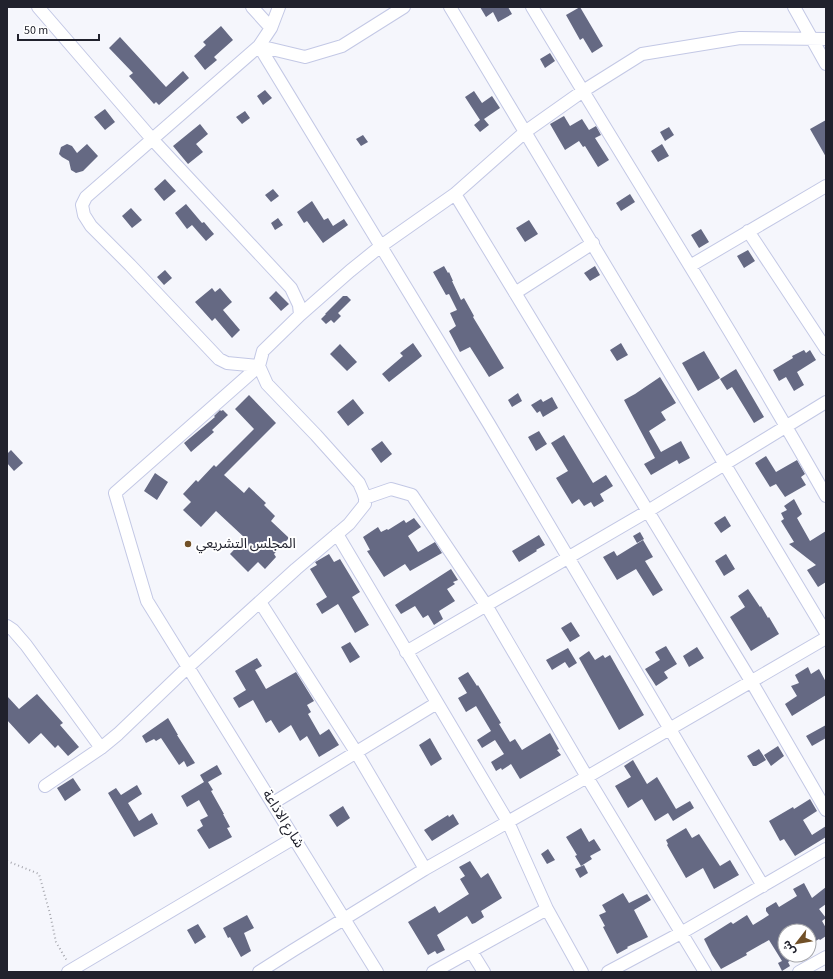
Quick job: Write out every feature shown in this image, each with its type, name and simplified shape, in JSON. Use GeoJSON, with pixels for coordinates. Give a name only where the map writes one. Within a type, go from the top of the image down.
{"type":"FeatureCollection","features":[{"type":"Feature","properties":{"kind":"street"},"geometry":{"type":"LineString","coordinates":[[38,7],[152,139],[291,288],[299,305],[300,315]]}},
{"type":"Feature","properties":{"kind":"street"},"geometry":{"type":"LineString","coordinates":[[252,7],[271,28]]}},
{"type":"Feature","properties":{"kind":"street"},"geometry":{"type":"LineString","coordinates":[[259,366],[227,363],[219,359],[91,226],[84,215],[82,205],[86,196],[259,46],[271,28],[278,7]]}},
{"type":"Feature","properties":{"kind":"street"},"geometry":{"type":"LineString","coordinates":[[450,7],[826,632]]}},
{"type":"Feature","properties":{"kind":"street"},"geometry":{"type":"LineString","coordinates":[[532,7],[787,426],[826,496]]}},
{"type":"Feature","properties":{"kind":"street"},"geometry":{"type":"LineString","coordinates":[[794,7],[826,64]]}},
{"type":"Feature","properties":{"kind":"street"},"geometry":{"type":"LineString","coordinates":[[259,46],[305,57],[342,46],[401,8]]}},
{"type":"Feature","properties":{"kind":"street"},"geometry":{"type":"LineString","coordinates":[[45,786],[101,748],[118,734],[188,667],[349,524],[365,504],[363,492],[358,483],[316,435],[267,384],[259,366],[262,351],[350,271],[381,246],[455,194],[525,132],[583,91],[642,54],[740,38],[826,39]]}},
{"type":"Feature","properties":{"kind":"street"},"geometry":{"type":"LineString","coordinates":[[259,46],[568,557],[763,886]]}},
{"type":"Feature","properties":{"kind":"street"},"geometry":{"type":"LineString","coordinates":[[690,266],[826,186]]}},
{"type":"Feature","properties":{"kind":"street"},"geometry":{"type":"LineString","coordinates":[[455,194],[751,681],[826,810]]}},
{"type":"Feature","properties":{"kind":"street"},"geometry":{"type":"LineString","coordinates":[[748,231],[826,349]]}},
{"type":"Feature","properties":{"kind":"street"},"geometry":{"type":"LineString","coordinates":[[515,293],[593,244]]}},
{"type":"Feature","properties":{"kind":"street","name":"شارع الاذاعة"},"geometry":{"type":"LineString","coordinates":[[259,366],[115,493],[147,601],[377,972]]}},
{"type":"Feature","properties":{"kind":"street"},"geometry":{"type":"LineString","coordinates":[[406,652],[648,511],[826,402]]}},
{"type":"Feature","properties":{"kind":"street"},"geometry":{"type":"LineString","coordinates":[[365,498],[392,489],[412,496],[486,605],[704,972]]}},
{"type":"Feature","properties":{"kind":"street"},"geometry":{"type":"LineString","coordinates":[[337,534],[508,822],[547,909],[582,972]]}},
{"type":"Feature","properties":{"kind":"street"},"geometry":{"type":"LineString","coordinates":[[260,602],[356,752],[425,869]]}},
{"type":"Feature","properties":{"kind":"street"},"geometry":{"type":"LineString","coordinates":[[7,626],[13,630],[26,645],[101,748]]}},
{"type":"Feature","properties":{"kind":"street"},"geometry":{"type":"LineString","coordinates":[[259,972],[425,869],[826,638]]}},
{"type":"Feature","properties":{"kind":"street"},"geometry":{"type":"LineString","coordinates":[[273,804],[437,703]]}},
{"type":"Feature","properties":{"kind":"street"},"geometry":{"type":"LineString","coordinates":[[70,971],[294,838]]}},
{"type":"Feature","properties":{"kind":"street"},"geometry":{"type":"LineString","coordinates":[[608,972],[681,933],[826,849]]}},
{"type":"Feature","properties":{"kind":"street"},"geometry":{"type":"LineString","coordinates":[[433,972],[547,909]]}},
{"type":"Feature","properties":{"kind":"street"},"geometry":{"type":"LineString","coordinates":[[471,951],[484,972]]}},
{"type":"Feature","properties":{"kind":"street"},"geometry":{"type":"LineString","coordinates":[[799,972],[812,969],[826,957]]}},
{"type":"Feature","properties":{"kind":"path"},"geometry":{"type":"LineString","coordinates":[[7,861],[39,874],[56,942],[70,971]]}},
{"type":"Feature","properties":{"kind":"building"},"geometry":{"type":"Polygon","coordinates":[[[480,7],[508,7],[512,14],[498,22],[493,12],[486,17],[480,7]]]}},
{"type":"Feature","properties":{"kind":"building"},"geometry":{"type":"Polygon","coordinates":[[[580,7],[603,46],[592,53],[583,38],[580,40],[566,15],[580,7]]]}},
{"type":"Feature","properties":{"kind":"building"},"geometry":{"type":"Polygon","coordinates":[[[221,26],[233,40],[214,57],[217,60],[205,70],[194,56],[206,45],[203,42],[221,26]]]}},
{"type":"Feature","properties":{"kind":"building"},"geometry":{"type":"Polygon","coordinates":[[[120,37],[166,87],[183,71],[189,78],[159,105],[156,102],[154,104],[129,76],[133,73],[109,48],[120,37]]]}},
{"type":"Feature","properties":{"kind":"building"},"geometry":{"type":"Polygon","coordinates":[[[550,53],[555,61],[545,68],[540,59],[550,53]]]}},
{"type":"Feature","properties":{"kind":"building"},"geometry":{"type":"Polygon","coordinates":[[[265,90],[272,98],[263,105],[257,96],[265,90]]]}},
{"type":"Feature","properties":{"kind":"building"},"geometry":{"type":"Polygon","coordinates":[[[474,91],[482,103],[492,96],[500,108],[484,119],[489,125],[480,132],[474,125],[480,120],[465,97],[474,91]]]}},
{"type":"Feature","properties":{"kind":"building"},"geometry":{"type":"Polygon","coordinates":[[[105,109],[115,122],[105,130],[94,117],[105,109]]]}},
{"type":"Feature","properties":{"kind":"building"},"geometry":{"type":"Polygon","coordinates":[[[245,111],[250,118],[242,124],[236,117],[245,111]]]}},
{"type":"Feature","properties":{"kind":"building"},"geometry":{"type":"Polygon","coordinates":[[[564,116],[570,126],[582,119],[589,130],[596,126],[601,135],[595,138],[609,160],[598,167],[585,146],[583,147],[579,141],[565,150],[550,124],[564,116]]]}},
{"type":"Feature","properties":{"kind":"building"},"geometry":{"type":"Polygon","coordinates":[[[826,120],[826,157],[810,129],[826,120]]]}},
{"type":"Feature","properties":{"kind":"building"},"geometry":{"type":"Polygon","coordinates":[[[200,124],[208,134],[196,144],[203,152],[188,164],[173,146],[200,124]]]}},
{"type":"Feature","properties":{"kind":"building"},"geometry":{"type":"Polygon","coordinates":[[[669,127],[674,135],[665,141],[660,132],[669,127]]]}},
{"type":"Feature","properties":{"kind":"building"},"geometry":{"type":"Polygon","coordinates":[[[363,135],[368,142],[361,146],[356,139],[363,135]]]}},
{"type":"Feature","properties":{"kind":"building"},"geometry":{"type":"Polygon","coordinates":[[[67,144],[72,146],[77,153],[87,144],[98,156],[83,171],[76,173],[71,170],[69,161],[59,154],[61,147],[67,144]]]}},
{"type":"Feature","properties":{"kind":"building"},"geometry":{"type":"Polygon","coordinates":[[[662,144],[669,156],[658,162],[651,151],[662,144]]]}},
{"type":"Feature","properties":{"kind":"building"},"geometry":{"type":"Polygon","coordinates":[[[165,179],[176,191],[164,201],[154,189],[165,179]]]}},
{"type":"Feature","properties":{"kind":"building"},"geometry":{"type":"Polygon","coordinates":[[[273,189],[279,196],[271,202],[265,195],[273,189]]]}},
{"type":"Feature","properties":{"kind":"building"},"geometry":{"type":"Polygon","coordinates":[[[630,194],[635,202],[621,211],[616,203],[630,194]]]}},
{"type":"Feature","properties":{"kind":"building"},"geometry":{"type":"Polygon","coordinates":[[[312,201],[324,220],[328,218],[333,226],[344,219],[348,225],[323,243],[307,221],[304,223],[297,212],[312,201]]]}},
{"type":"Feature","properties":{"kind":"building"},"geometry":{"type":"Polygon","coordinates":[[[186,204],[202,223],[204,222],[214,234],[206,241],[192,225],[187,229],[175,213],[186,204]]]}},
{"type":"Feature","properties":{"kind":"building"},"geometry":{"type":"Polygon","coordinates":[[[131,208],[142,220],[132,228],[122,216],[131,208]]]}},
{"type":"Feature","properties":{"kind":"building"},"geometry":{"type":"Polygon","coordinates":[[[278,218],[283,225],[275,230],[271,223],[278,218]]]}},
{"type":"Feature","properties":{"kind":"building"},"geometry":{"type":"Polygon","coordinates":[[[529,220],[538,234],[525,242],[516,228],[529,220]]]}},
{"type":"Feature","properties":{"kind":"building"},"geometry":{"type":"Polygon","coordinates":[[[701,229],[709,242],[699,248],[691,235],[701,229]]]}},
{"type":"Feature","properties":{"kind":"building"},"geometry":{"type":"Polygon","coordinates":[[[748,250],[755,261],[744,268],[737,256],[748,250]]]}},
{"type":"Feature","properties":{"kind":"building"},"geometry":{"type":"Polygon","coordinates":[[[444,266],[448,273],[449,272],[461,300],[464,298],[474,316],[473,317],[504,368],[489,377],[470,347],[460,352],[449,331],[456,326],[450,313],[457,310],[449,294],[446,295],[433,272],[444,266]]]}},
{"type":"Feature","properties":{"kind":"building"},"geometry":{"type":"Polygon","coordinates":[[[595,266],[600,275],[590,281],[584,273],[595,266]]]}},
{"type":"Feature","properties":{"kind":"building"},"geometry":{"type":"Polygon","coordinates":[[[165,270],[172,278],[164,285],[157,277],[165,270]]]}},
{"type":"Feature","properties":{"kind":"building"},"geometry":{"type":"Polygon","coordinates":[[[212,288],[215,292],[220,288],[232,302],[223,310],[240,330],[232,338],[215,318],[212,321],[195,302],[212,288]]]}},
{"type":"Feature","properties":{"kind":"building"},"geometry":{"type":"Polygon","coordinates":[[[276,291],[289,304],[281,311],[269,298],[276,291]]]}},
{"type":"Feature","properties":{"kind":"building"},"geometry":{"type":"Polygon","coordinates":[[[343,296],[347,296],[351,300],[338,313],[341,316],[334,323],[331,320],[326,324],[321,319],[343,296]]]}},
{"type":"Feature","properties":{"kind":"building"},"geometry":{"type":"Polygon","coordinates":[[[413,343],[422,356],[389,382],[382,374],[403,356],[400,353],[413,343]]]}},
{"type":"Feature","properties":{"kind":"building"},"geometry":{"type":"Polygon","coordinates":[[[621,343],[628,355],[617,361],[610,350],[621,343]]]}},
{"type":"Feature","properties":{"kind":"building"},"geometry":{"type":"Polygon","coordinates":[[[340,344],[357,362],[347,371],[330,354],[340,344]]]}},
{"type":"Feature","properties":{"kind":"building"},"geometry":{"type":"Polygon","coordinates":[[[804,350],[806,353],[810,350],[816,360],[797,372],[804,385],[794,391],[786,377],[779,381],[773,370],[793,358],[792,356],[804,350]]]}},
{"type":"Feature","properties":{"kind":"building"},"geometry":{"type":"Polygon","coordinates":[[[704,351],[720,378],[698,391],[682,363],[704,351]]]}},
{"type":"Feature","properties":{"kind":"building"},"geometry":{"type":"Polygon","coordinates":[[[736,369],[764,417],[754,423],[732,387],[727,390],[720,379],[736,369]]]}},
{"type":"Feature","properties":{"kind":"building"},"geometry":{"type":"Polygon","coordinates":[[[660,377],[676,403],[661,412],[666,420],[649,431],[661,452],[681,441],[690,458],[679,464],[677,460],[651,475],[644,464],[655,458],[624,400],[660,377]]]}},
{"type":"Feature","properties":{"kind":"building"},"geometry":{"type":"Polygon","coordinates":[[[518,393],[522,401],[512,407],[508,400],[518,393]]]}},
{"type":"Feature","properties":{"kind":"building"},"geometry":{"type":"Polygon","coordinates":[[[249,395],[276,423],[224,475],[244,493],[249,487],[266,503],[264,505],[275,516],[271,521],[289,538],[274,554],[276,557],[265,569],[258,562],[248,572],[230,554],[245,538],[216,511],[201,527],[183,510],[191,502],[183,494],[196,480],[198,482],[214,465],[216,467],[254,429],[235,409],[249,395]]]}},
{"type":"Feature","properties":{"kind":"building"},"geometry":{"type":"Polygon","coordinates":[[[552,397],[558,408],[543,417],[540,411],[537,413],[531,405],[541,399],[543,402],[552,397]]]}},
{"type":"Feature","properties":{"kind":"building"},"geometry":{"type":"Polygon","coordinates":[[[353,399],[364,413],[348,426],[337,412],[353,399]]]}},
{"type":"Feature","properties":{"kind":"building"},"geometry":{"type":"Polygon","coordinates":[[[220,410],[223,410],[228,415],[212,430],[214,432],[191,452],[184,443],[215,417],[214,416],[220,410]]]}},
{"type":"Feature","properties":{"kind":"building"},"geometry":{"type":"Polygon","coordinates":[[[539,431],[547,444],[536,451],[528,437],[539,431]]]}},
{"type":"Feature","properties":{"kind":"building"},"geometry":{"type":"Polygon","coordinates":[[[564,435],[593,483],[606,475],[613,486],[600,494],[604,501],[594,507],[591,502],[584,506],[579,499],[572,504],[556,478],[568,471],[551,443],[564,435]]]}},
{"type":"Feature","properties":{"kind":"building"},"geometry":{"type":"Polygon","coordinates":[[[382,441],[392,454],[381,463],[371,449],[382,441]]]}},
{"type":"Feature","properties":{"kind":"building"},"geometry":{"type":"Polygon","coordinates":[[[11,450],[23,463],[14,471],[7,463],[7,454],[11,450]]]}},
{"type":"Feature","properties":{"kind":"building"},"geometry":{"type":"Polygon","coordinates":[[[766,456],[776,472],[797,460],[805,474],[801,477],[806,485],[785,497],[776,484],[770,487],[755,463],[766,456]]]}},
{"type":"Feature","properties":{"kind":"building"},"geometry":{"type":"Polygon","coordinates":[[[155,473],[168,482],[157,500],[144,491],[155,473]]]}},
{"type":"Feature","properties":{"kind":"building"},"geometry":{"type":"Polygon","coordinates":[[[794,499],[802,514],[797,518],[810,541],[826,531],[826,582],[818,587],[807,570],[816,565],[789,544],[794,542],[781,521],[784,519],[781,513],[787,510],[784,506],[794,499]]]}},
{"type":"Feature","properties":{"kind":"building"},"geometry":{"type":"Polygon","coordinates":[[[725,516],[731,526],[721,533],[714,523],[725,516]]]}},
{"type":"Feature","properties":{"kind":"building"},"geometry":{"type":"Polygon","coordinates":[[[414,518],[421,527],[408,536],[418,552],[435,542],[442,553],[410,571],[405,564],[384,577],[367,551],[370,550],[363,537],[378,527],[381,532],[387,529],[388,530],[404,520],[406,523],[414,518]]]}},
{"type":"Feature","properties":{"kind":"building"},"geometry":{"type":"Polygon","coordinates":[[[640,532],[644,539],[637,543],[633,536],[640,532]]]}},
{"type":"Feature","properties":{"kind":"building"},"geometry":{"type":"Polygon","coordinates":[[[539,535],[545,545],[519,562],[512,551],[539,535]]]}},
{"type":"Feature","properties":{"kind":"building"},"geometry":{"type":"Polygon","coordinates":[[[643,540],[653,557],[645,561],[663,590],[653,596],[636,569],[617,580],[603,557],[614,551],[617,556],[643,540]]]}},
{"type":"Feature","properties":{"kind":"building"},"geometry":{"type":"Polygon","coordinates":[[[329,554],[334,562],[340,559],[360,592],[352,597],[369,625],[355,633],[338,604],[322,614],[316,604],[327,597],[310,569],[317,565],[315,562],[329,554]]]}},
{"type":"Feature","properties":{"kind":"building"},"geometry":{"type":"Polygon","coordinates":[[[726,554],[735,569],[724,576],[715,561],[726,554]]]}},
{"type":"Feature","properties":{"kind":"building"},"geometry":{"type":"Polygon","coordinates":[[[451,569],[458,580],[453,582],[455,584],[447,589],[455,601],[439,611],[443,619],[434,625],[428,615],[423,618],[415,606],[401,614],[395,605],[451,569]]]}},
{"type":"Feature","properties":{"kind":"building"},"geometry":{"type":"Polygon","coordinates":[[[748,589],[768,618],[769,617],[779,634],[751,651],[730,617],[745,607],[738,596],[748,589]]]}},
{"type":"Feature","properties":{"kind":"building"},"geometry":{"type":"Polygon","coordinates":[[[571,622],[580,636],[570,642],[561,628],[571,622]]]}},
{"type":"Feature","properties":{"kind":"building"},"geometry":{"type":"Polygon","coordinates":[[[350,642],[360,657],[350,663],[341,647],[350,642]]]}},
{"type":"Feature","properties":{"kind":"building"},"geometry":{"type":"Polygon","coordinates":[[[666,646],[677,664],[664,672],[668,678],[656,686],[645,669],[660,660],[655,652],[666,646]]]}},
{"type":"Feature","properties":{"kind":"building"},"geometry":{"type":"Polygon","coordinates":[[[697,647],[704,658],[689,667],[683,656],[697,647]]]}},
{"type":"Feature","properties":{"kind":"building"},"geometry":{"type":"Polygon","coordinates":[[[568,648],[577,663],[569,668],[565,662],[552,670],[546,660],[568,648]]]}},
{"type":"Feature","properties":{"kind":"building"},"geometry":{"type":"Polygon","coordinates":[[[589,651],[595,660],[603,655],[605,658],[610,655],[644,715],[619,730],[579,658],[589,651]]]}},
{"type":"Feature","properties":{"kind":"building"},"geometry":{"type":"Polygon","coordinates":[[[257,658],[262,666],[255,670],[266,689],[296,672],[314,701],[307,705],[311,712],[308,714],[320,735],[329,729],[339,745],[319,757],[307,736],[300,741],[291,725],[279,733],[271,720],[266,723],[253,700],[239,708],[233,698],[246,690],[235,671],[257,658]]]}},
{"type":"Feature","properties":{"kind":"building"},"geometry":{"type":"Polygon","coordinates":[[[808,667],[811,674],[819,669],[826,682],[826,695],[792,716],[785,704],[797,696],[791,686],[799,683],[795,675],[808,667]]]}},
{"type":"Feature","properties":{"kind":"building"},"geometry":{"type":"Polygon","coordinates":[[[468,672],[477,686],[478,685],[501,723],[499,724],[510,742],[515,739],[522,750],[550,733],[559,749],[557,750],[561,755],[520,779],[511,764],[502,770],[501,768],[496,771],[491,762],[504,754],[495,740],[482,748],[477,740],[491,731],[476,706],[466,712],[458,698],[467,693],[458,678],[468,672]]]}},
{"type":"Feature","properties":{"kind":"building"},"geometry":{"type":"Polygon","coordinates":[[[37,694],[63,723],[60,725],[79,747],[68,756],[58,745],[55,748],[41,733],[29,744],[7,720],[7,696],[19,709],[37,694]]]}},
{"type":"Feature","properties":{"kind":"building"},"geometry":{"type":"Polygon","coordinates":[[[168,718],[195,763],[187,767],[184,761],[179,765],[161,738],[156,741],[154,739],[146,743],[142,736],[168,718]]]}},
{"type":"Feature","properties":{"kind":"building"},"geometry":{"type":"Polygon","coordinates":[[[826,725],[826,738],[812,746],[806,736],[826,725]]]}},
{"type":"Feature","properties":{"kind":"building"},"geometry":{"type":"Polygon","coordinates":[[[430,738],[442,759],[431,766],[419,745],[430,738]]]}},
{"type":"Feature","properties":{"kind":"building"},"geometry":{"type":"Polygon","coordinates":[[[778,746],[784,756],[771,766],[764,755],[778,746]]]}},
{"type":"Feature","properties":{"kind":"building"},"geometry":{"type":"Polygon","coordinates":[[[759,749],[766,760],[756,766],[753,766],[747,756],[759,749]]]}},
{"type":"Feature","properties":{"kind":"building"},"geometry":{"type":"Polygon","coordinates":[[[633,760],[647,784],[657,777],[676,809],[690,801],[694,808],[673,821],[668,813],[655,821],[642,799],[628,808],[615,786],[631,777],[624,766],[633,760]]]}},
{"type":"Feature","properties":{"kind":"building"},"geometry":{"type":"Polygon","coordinates":[[[217,765],[222,774],[208,782],[213,790],[211,791],[230,827],[227,828],[232,837],[209,849],[197,830],[203,826],[200,820],[208,816],[199,800],[187,807],[181,796],[204,782],[200,775],[217,765]]]}},
{"type":"Feature","properties":{"kind":"building"},"geometry":{"type":"Polygon","coordinates":[[[73,778],[81,790],[65,801],[57,788],[73,778]]]}},
{"type":"Feature","properties":{"kind":"building"},"geometry":{"type":"Polygon","coordinates":[[[137,785],[142,794],[128,803],[139,821],[152,813],[158,824],[134,837],[108,793],[116,788],[121,795],[137,785]]]}},
{"type":"Feature","properties":{"kind":"building"},"geometry":{"type":"Polygon","coordinates":[[[810,799],[817,811],[803,820],[812,835],[826,826],[826,837],[795,856],[784,839],[780,841],[769,821],[793,807],[794,809],[810,799]]]}},
{"type":"Feature","properties":{"kind":"building"},"geometry":{"type":"Polygon","coordinates":[[[343,806],[350,818],[337,827],[329,815],[343,806]]]}},
{"type":"Feature","properties":{"kind":"building"},"geometry":{"type":"Polygon","coordinates":[[[453,814],[459,824],[432,841],[424,830],[448,815],[449,817],[453,814]]]}},
{"type":"Feature","properties":{"kind":"building"},"geometry":{"type":"Polygon","coordinates":[[[581,828],[589,842],[594,839],[601,850],[590,856],[592,859],[581,866],[575,856],[577,855],[566,837],[581,828]]]}},
{"type":"Feature","properties":{"kind":"building"},"geometry":{"type":"Polygon","coordinates":[[[686,828],[692,838],[699,834],[720,866],[730,860],[739,875],[714,889],[703,868],[686,878],[667,845],[666,840],[686,828]]]}},
{"type":"Feature","properties":{"kind":"building"},"geometry":{"type":"Polygon","coordinates":[[[548,849],[555,860],[547,864],[541,854],[548,849]]]}},
{"type":"Feature","properties":{"kind":"building"},"geometry":{"type":"Polygon","coordinates":[[[470,861],[481,878],[488,873],[502,898],[481,911],[484,917],[475,923],[472,924],[467,916],[437,935],[445,950],[437,954],[435,951],[428,955],[408,922],[435,906],[439,913],[469,894],[460,879],[465,876],[459,867],[470,861]]]}},
{"type":"Feature","properties":{"kind":"building"},"geometry":{"type":"Polygon","coordinates":[[[584,865],[588,873],[580,878],[575,869],[584,865]]]}},
{"type":"Feature","properties":{"kind":"building"},"geometry":{"type":"Polygon","coordinates":[[[804,883],[812,898],[826,887],[826,904],[819,909],[826,918],[822,921],[826,928],[826,936],[817,940],[817,923],[777,923],[777,953],[769,940],[746,953],[747,955],[721,969],[704,939],[731,922],[733,924],[747,915],[753,925],[769,915],[766,908],[776,902],[779,907],[797,896],[793,889],[804,883]]]}},
{"type":"Feature","properties":{"kind":"building"},"geometry":{"type":"Polygon","coordinates":[[[623,893],[629,903],[647,894],[651,900],[634,910],[648,937],[627,947],[628,948],[617,954],[603,927],[605,926],[599,915],[606,912],[602,905],[623,893]]]}},
{"type":"Feature","properties":{"kind":"building"},"geometry":{"type":"Polygon","coordinates":[[[247,915],[254,928],[244,933],[251,951],[241,957],[230,937],[228,938],[223,928],[247,915]]]}},
{"type":"Feature","properties":{"kind":"building"},"geometry":{"type":"Polygon","coordinates":[[[198,924],[206,937],[195,944],[187,930],[198,924]]]}},
{"type":"Feature","properties":{"kind":"building"},"geometry":{"type":"Polygon","coordinates":[[[778,963],[788,963],[790,966],[782,971],[778,963]]]}},
{"type":"Feature","properties":{"kind":"place","name":"المجلس التشريعي"},"geometry":{"type":"Point","coordinates":[188,544]}}]}
